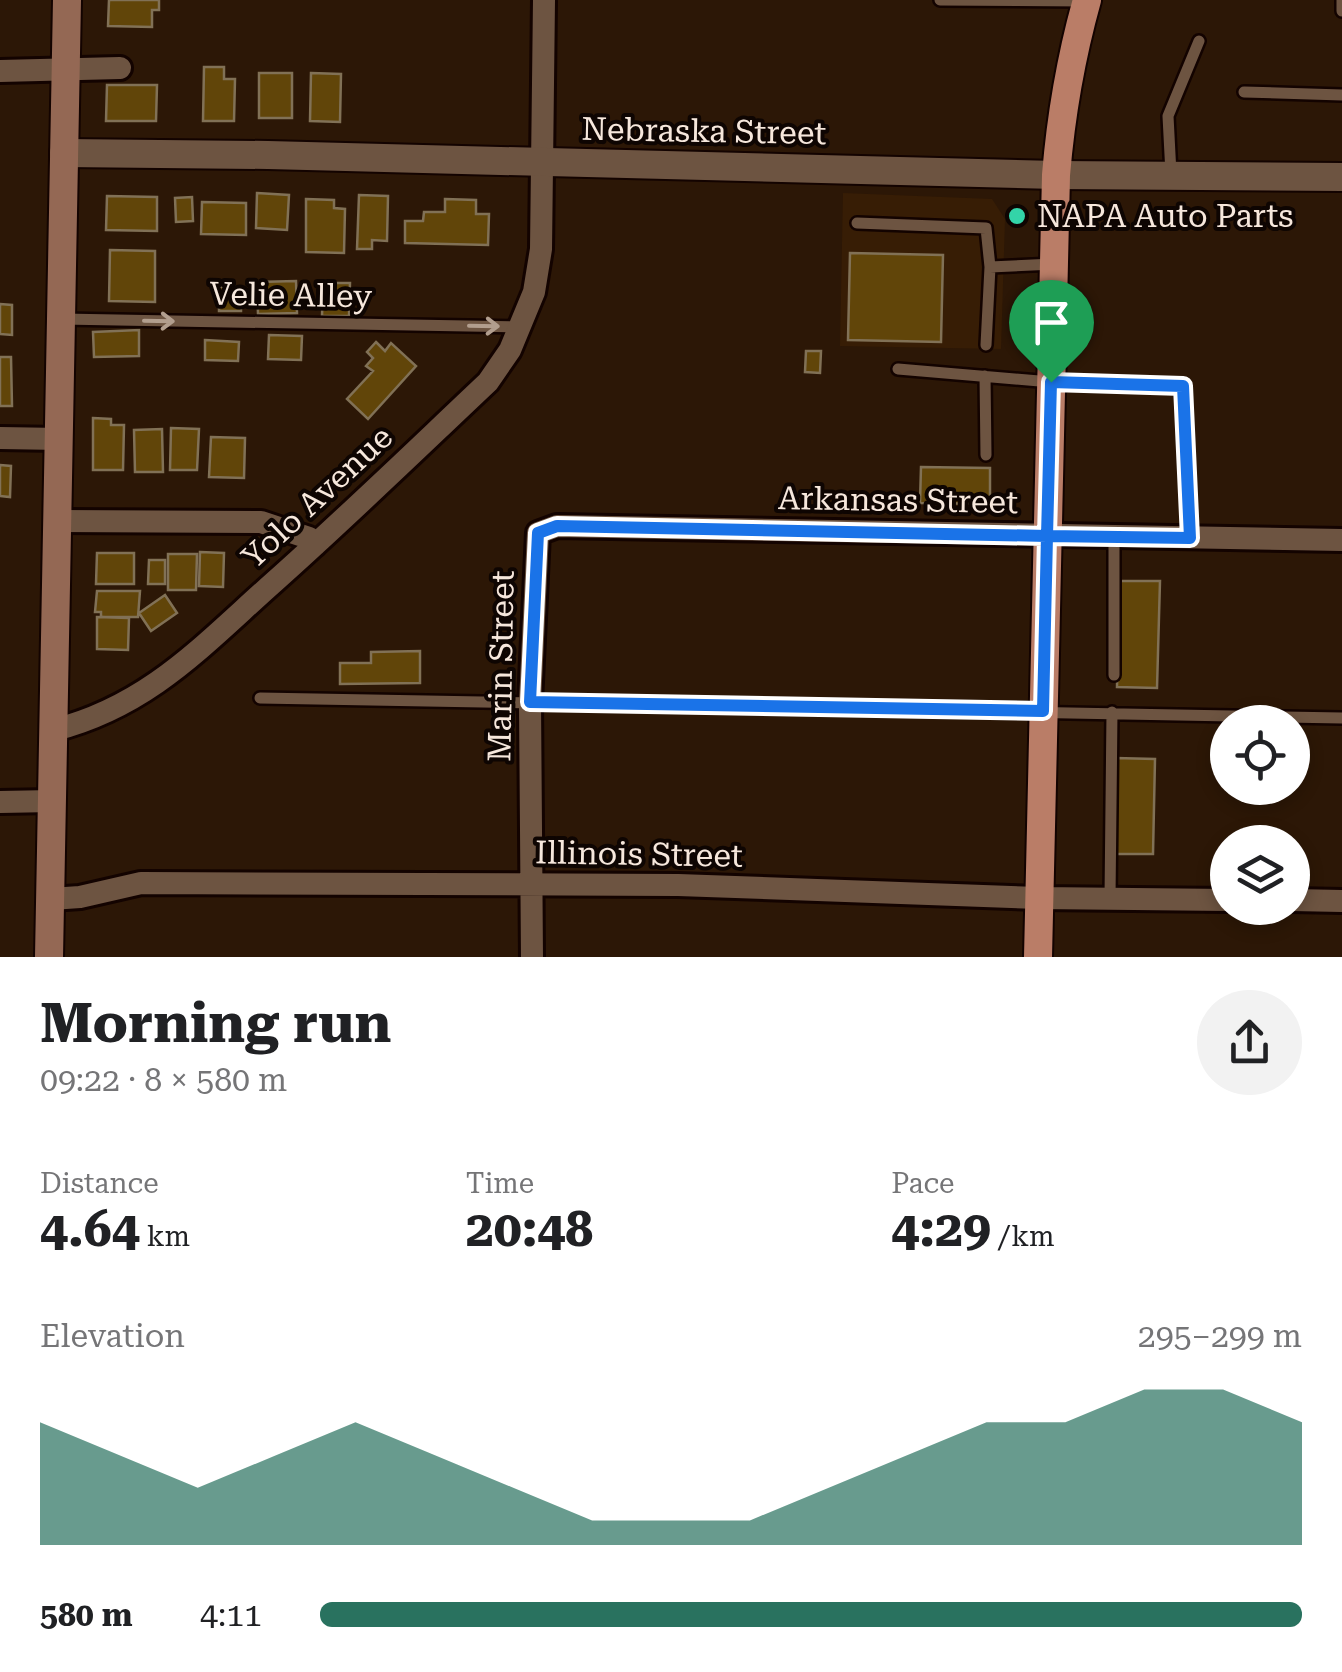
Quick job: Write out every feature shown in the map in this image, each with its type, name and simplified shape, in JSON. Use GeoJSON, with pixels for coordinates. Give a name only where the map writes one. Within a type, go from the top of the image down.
{"type":"FeatureCollection","features":[{"type":"Feature","properties":{"kind":"main road"},"geometry":{"type":"LineString","coordinates":[[50,957],[68,0]]}},
{"type":"Feature","properties":{"kind":"main road"},"geometry":{"type":"LineString","coordinates":[[1038,957],[1056,175],[1059,132],[1074,47],[1087,1]]}},
{"type":"Feature","properties":{"kind":"street"},"geometry":{"type":"LineString","coordinates":[[544,0],[544,162]]}},
{"type":"Feature","properties":{"kind":"street"},"geometry":{"type":"LineString","coordinates":[[0,71],[120,68]]}},
{"type":"Feature","properties":{"kind":"street","name":"Nebraska Street"},"geometry":{"type":"LineString","coordinates":[[64,153],[1056,175],[1342,177]]}},
{"type":"Feature","properties":{"kind":"street","name":"Yolo Avenue"},"geometry":{"type":"LineString","coordinates":[[54,730],[92,720],[131,702],[163,679],[315,545],[488,382],[510,350],[534,292],[542,238],[544,162]]}},
{"type":"Feature","properties":{"kind":"street"},"geometry":{"type":"LineString","coordinates":[[0,438],[60,439]]}},
{"type":"Feature","properties":{"kind":"street"},"geometry":{"type":"LineString","coordinates":[[58,521],[261,522],[308,538],[315,545]]}},
{"type":"Feature","properties":{"kind":"street","name":"Marin Street"},"geometry":{"type":"LineString","coordinates":[[532,957],[530,702],[538,533],[557,526],[752,530]]}},
{"type":"Feature","properties":{"kind":"street","name":"Arkansas Street"},"geometry":{"type":"LineString","coordinates":[[752,530],[1342,540]]}},
{"type":"Feature","properties":{"kind":"street"},"geometry":{"type":"LineString","coordinates":[[10,802],[53,801]]}},
{"type":"Feature","properties":{"kind":"street","name":"Illinois Street"},"geometry":{"type":"LineString","coordinates":[[51,887],[80,897],[141,883],[678,885],[1039,898],[1210,900]]}},
{"type":"Feature","properties":{"kind":"street"},"geometry":{"type":"LineString","coordinates":[[1310,900],[1342,901]]}},
{"type":"Feature","properties":{"kind":"lane"},"geometry":{"type":"LineString","coordinates":[[940,0],[1087,1]]}},
{"type":"Feature","properties":{"kind":"lane"},"geometry":{"type":"LineString","coordinates":[[1342,0],[1342,11]]}},
{"type":"Feature","properties":{"kind":"lane"},"geometry":{"type":"LineString","coordinates":[[1172,174],[1168,116],[1200,41]]}},
{"type":"Feature","properties":{"kind":"lane"},"geometry":{"type":"LineString","coordinates":[[1244,92],[1342,95]]}},
{"type":"Feature","properties":{"kind":"lane"},"geometry":{"type":"LineString","coordinates":[[857,223],[986,228],[990,266],[986,345]]}},
{"type":"Feature","properties":{"kind":"lane"},"geometry":{"type":"LineString","coordinates":[[990,266],[1054,264]]}},
{"type":"Feature","properties":{"kind":"lane","name":"Velie Alley"},"geometry":{"type":"LineString","coordinates":[[62,319],[520,327]]}},
{"type":"Feature","properties":{"kind":"lane"},"geometry":{"type":"LineString","coordinates":[[898,369],[1051,382],[1183,386],[1190,538]]}},
{"type":"Feature","properties":{"kind":"lane"},"geometry":{"type":"LineString","coordinates":[[985,376],[986,455]]}},
{"type":"Feature","properties":{"kind":"lane"},"geometry":{"type":"LineString","coordinates":[[1114,536],[1114,675]]}},
{"type":"Feature","properties":{"kind":"lane"},"geometry":{"type":"LineString","coordinates":[[260,698],[1342,718]]}},
{"type":"Feature","properties":{"kind":"lane"},"geometry":{"type":"LineString","coordinates":[[1110,898],[1112,712]]}},
{"type":"Feature","properties":{"kind":"shaded area"},"geometry":{"type":"Polygon","coordinates":[[[843,193],[992,199],[1005,219],[1001,349],[840,346],[843,193]]]}},
{"type":"Feature","properties":{"kind":"building"},"geometry":{"type":"Polygon","coordinates":[[[109,0],[159,0],[159,10],[152,10],[152,27],[108,26],[109,0]]]}},
{"type":"Feature","properties":{"kind":"building"},"geometry":{"type":"Polygon","coordinates":[[[204,67],[224,67],[224,79],[235,79],[234,121],[203,121],[204,67]]]}},
{"type":"Feature","properties":{"kind":"building"},"geometry":{"type":"Polygon","coordinates":[[[259,73],[292,73],[292,118],[259,118],[259,73]]]}},
{"type":"Feature","properties":{"kind":"building"},"geometry":{"type":"Polygon","coordinates":[[[311,73],[341,74],[340,122],[310,121],[311,73]]]}},
{"type":"Feature","properties":{"kind":"building"},"geometry":{"type":"Polygon","coordinates":[[[107,85],[157,85],[156,121],[106,121],[107,85]]]}},
{"type":"Feature","properties":{"kind":"building"},"geometry":{"type":"Polygon","coordinates":[[[257,193],[289,195],[287,230],[256,228],[257,193]]]}},
{"type":"Feature","properties":{"kind":"building"},"geometry":{"type":"Polygon","coordinates":[[[359,195],[388,196],[387,241],[372,240],[372,249],[357,249],[359,195]]]}},
{"type":"Feature","properties":{"kind":"building"},"geometry":{"type":"Polygon","coordinates":[[[107,196],[157,197],[157,231],[106,230],[107,196]]]}},
{"type":"Feature","properties":{"kind":"building"},"geometry":{"type":"Polygon","coordinates":[[[192,197],[193,221],[176,222],[175,198],[192,197]]]}},
{"type":"Feature","properties":{"kind":"building"},"geometry":{"type":"Polygon","coordinates":[[[306,199],[334,200],[334,208],[345,209],[344,253],[306,252],[306,199]]]}},
{"type":"Feature","properties":{"kind":"building"},"geometry":{"type":"Polygon","coordinates":[[[445,199],[476,200],[476,214],[489,214],[488,245],[405,243],[405,221],[423,221],[424,212],[445,212],[445,199]]]}},
{"type":"Feature","properties":{"kind":"building"},"geometry":{"type":"Polygon","coordinates":[[[202,202],[246,203],[246,235],[201,234],[202,202]]]}},
{"type":"Feature","properties":{"kind":"building"},"geometry":{"type":"Polygon","coordinates":[[[110,250],[155,251],[155,302],[109,301],[110,250]]]}},
{"type":"Feature","properties":{"kind":"building"},"geometry":{"type":"Polygon","coordinates":[[[850,253],[943,255],[941,342],[848,340],[850,253]]]}},
{"type":"Feature","properties":{"kind":"building"},"geometry":{"type":"Polygon","coordinates":[[[296,281],[297,313],[258,314],[257,282],[296,281]]]}},
{"type":"Feature","properties":{"kind":"building"},"geometry":{"type":"Polygon","coordinates":[[[323,283],[350,283],[349,316],[322,316],[323,283]]]}},
{"type":"Feature","properties":{"kind":"building"},"geometry":{"type":"Polygon","coordinates":[[[219,287],[241,287],[241,311],[219,311],[219,287]]]}},
{"type":"Feature","properties":{"kind":"building"},"geometry":{"type":"Polygon","coordinates":[[[0,304],[12,305],[12,335],[0,334],[0,304]]]}},
{"type":"Feature","properties":{"kind":"building"},"geometry":{"type":"Polygon","coordinates":[[[139,330],[139,356],[94,357],[93,332],[139,330]]]}},
{"type":"Feature","properties":{"kind":"building"},"geometry":{"type":"Polygon","coordinates":[[[269,335],[302,336],[301,360],[268,359],[269,335]]]}},
{"type":"Feature","properties":{"kind":"building"},"geometry":{"type":"Polygon","coordinates":[[[205,340],[239,342],[238,361],[205,360],[205,340]]]}},
{"type":"Feature","properties":{"kind":"building"},"geometry":{"type":"Polygon","coordinates":[[[376,342],[385,351],[391,343],[416,366],[368,419],[347,399],[373,371],[366,366],[373,358],[367,352],[376,342]]]}},
{"type":"Feature","properties":{"kind":"building"},"geometry":{"type":"Polygon","coordinates":[[[806,351],[821,351],[820,373],[805,372],[806,351]]]}},
{"type":"Feature","properties":{"kind":"building"},"geometry":{"type":"Polygon","coordinates":[[[0,357],[11,357],[12,406],[0,406],[0,357]]]}},
{"type":"Feature","properties":{"kind":"building"},"geometry":{"type":"Polygon","coordinates":[[[93,418],[124,425],[123,470],[93,470],[93,418]]]}},
{"type":"Feature","properties":{"kind":"building"},"geometry":{"type":"Polygon","coordinates":[[[171,428],[199,429],[197,470],[170,470],[171,428]]]}},
{"type":"Feature","properties":{"kind":"building"},"geometry":{"type":"Polygon","coordinates":[[[162,429],[163,472],[135,472],[134,430],[162,429]]]}},
{"type":"Feature","properties":{"kind":"building"},"geometry":{"type":"Polygon","coordinates":[[[211,437],[245,438],[244,478],[209,477],[211,437]]]}},
{"type":"Feature","properties":{"kind":"building"},"geometry":{"type":"Polygon","coordinates":[[[0,465],[11,466],[10,497],[0,496],[0,465]]]}},
{"type":"Feature","properties":{"kind":"building"},"geometry":{"type":"Polygon","coordinates":[[[921,467],[990,468],[990,504],[920,503],[921,467]]]}},
{"type":"Feature","properties":{"kind":"building"},"geometry":{"type":"Polygon","coordinates":[[[200,552],[224,553],[223,587],[199,586],[200,552]]]}},
{"type":"Feature","properties":{"kind":"building"},"geometry":{"type":"Polygon","coordinates":[[[97,553],[134,553],[134,584],[96,584],[97,553]]]}},
{"type":"Feature","properties":{"kind":"building"},"geometry":{"type":"Polygon","coordinates":[[[168,554],[197,554],[196,590],[168,590],[168,554]]]}},
{"type":"Feature","properties":{"kind":"building"},"geometry":{"type":"Polygon","coordinates":[[[149,560],[165,560],[165,584],[148,584],[149,560]]]}},
{"type":"Feature","properties":{"kind":"building"},"geometry":{"type":"Polygon","coordinates":[[[1119,581],[1160,581],[1157,688],[1117,687],[1119,581]]]}},
{"type":"Feature","properties":{"kind":"building"},"geometry":{"type":"Polygon","coordinates":[[[97,591],[140,591],[138,617],[101,617],[101,612],[95,612],[97,591]]]}},
{"type":"Feature","properties":{"kind":"building"},"geometry":{"type":"Polygon","coordinates":[[[165,595],[177,613],[151,631],[139,613],[165,595]]]}},
{"type":"Feature","properties":{"kind":"building"},"geometry":{"type":"Polygon","coordinates":[[[97,617],[129,618],[128,650],[97,649],[97,617]]]}},
{"type":"Feature","properties":{"kind":"building"},"geometry":{"type":"Polygon","coordinates":[[[420,651],[420,683],[340,684],[340,663],[371,663],[371,652],[420,651]]]}},
{"type":"Feature","properties":{"kind":"building"},"geometry":{"type":"Polygon","coordinates":[[[1115,758],[1155,759],[1153,854],[1114,854],[1115,758]]]}},
{"type":"Feature","properties":{"kind":"place","name":"NAPA Auto Parts"},"geometry":{"type":"Point","coordinates":[1017,216]}},
{"type":"Feature","properties":{"kind":"route"},"geometry":{"type":"LineString","coordinates":[[1051,382],[1047,536],[557,526],[538,533],[530,702],[1043,711],[1047,536],[1190,538],[1183,386],[1051,382]]}}]}
